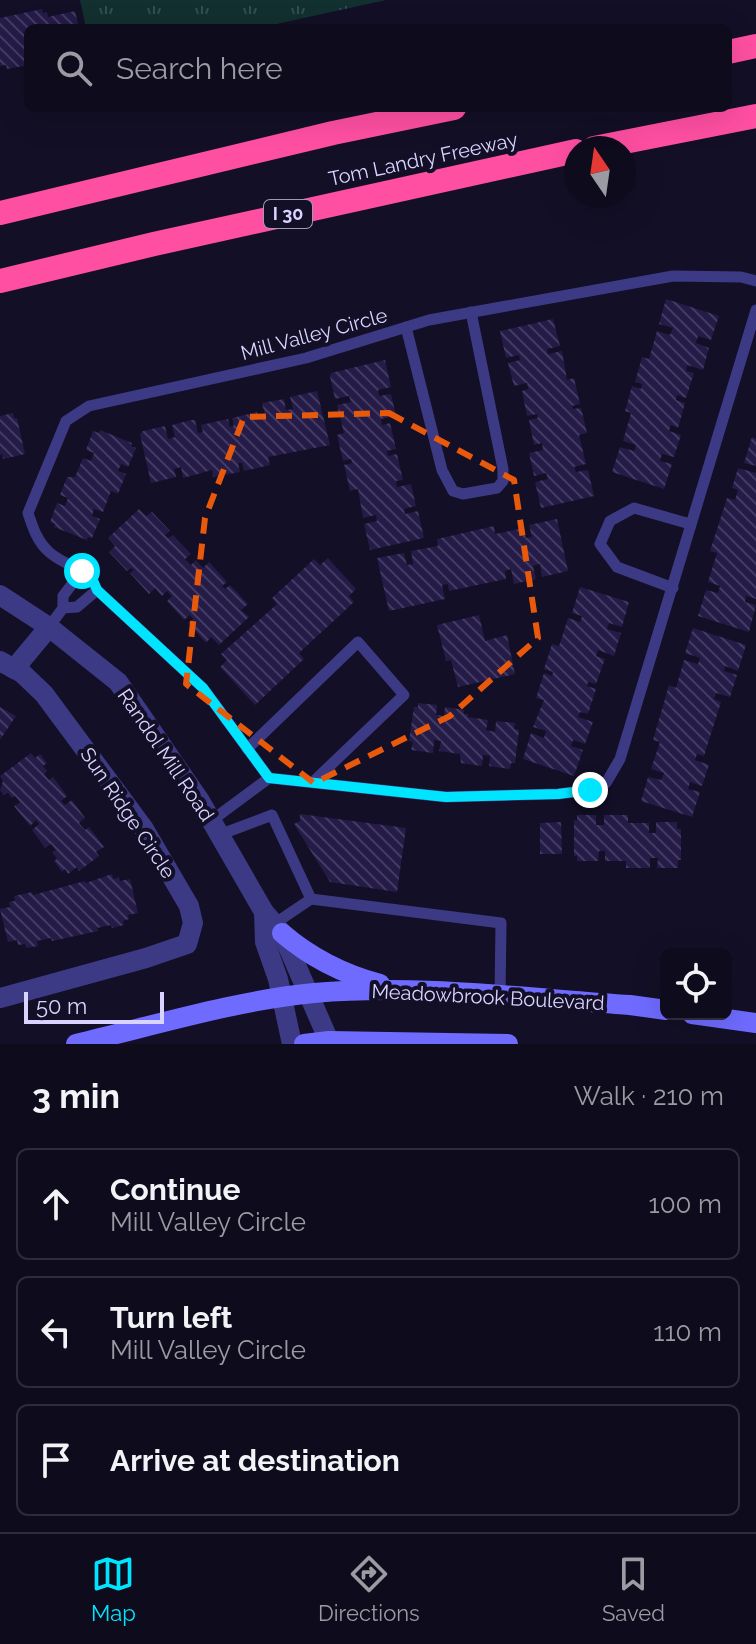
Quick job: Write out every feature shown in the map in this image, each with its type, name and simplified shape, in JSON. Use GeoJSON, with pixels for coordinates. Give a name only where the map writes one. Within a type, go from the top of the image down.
{"type":"FeatureCollection","features":[{"type":"Feature","properties":{"kind":"highway"},"geometry":{"type":"LineString","coordinates":[[732,51],[756,46]]}},
{"type":"Feature","properties":{"kind":"highway"},"geometry":{"type":"LineString","coordinates":[[0,213],[333,133],[435,112]]}},
{"type":"Feature","properties":{"kind":"highway"},"geometry":{"type":"LineString","coordinates":[[636,140],[756,116]]}},
{"type":"Feature","properties":{"kind":"highway","name":"Tom Landry Freeway"},"geometry":{"type":"LineString","coordinates":[[0,281],[564,154]]}},
{"type":"Feature","properties":{"kind":"main road"},"geometry":{"type":"LineString","coordinates":[[274,923],[295,944],[331,967],[353,977],[399,989]]}},
{"type":"Feature","properties":{"kind":"main road","name":"Meadowbrook Boulevard"},"geometry":{"type":"LineString","coordinates":[[76,1044],[309,993],[399,989],[660,1009]]}},
{"type":"Feature","properties":{"kind":"main road"},"geometry":{"type":"LineString","coordinates":[[732,1020],[756,1023]]}},
{"type":"Feature","properties":{"kind":"main road"},"geometry":{"type":"LineString","coordinates":[[304,1044],[508,1044]]}},
{"type":"Feature","properties":{"kind":"street","name":"Randol Mill Road"},"geometry":{"type":"LineString","coordinates":[[0,595],[49,627],[118,682],[200,801],[274,923],[309,993],[329,1043]]}},
{"type":"Feature","properties":{"kind":"street"},"geometry":{"type":"LineString","coordinates":[[7,665],[49,627]]}},
{"type":"Feature","properties":{"kind":"street","name":"Sun Ridge Circle"},"geometry":{"type":"LineString","coordinates":[[0,998],[187,944],[193,923],[189,906],[144,829],[44,694],[7,665]]}},
{"type":"Feature","properties":{"kind":"street","name":"Randol Mill Road"},"geometry":{"type":"LineString","coordinates":[[274,923],[265,942],[278,979],[292,1044]]}},
{"type":"Feature","properties":{"kind":"lane","name":"Mill Valley Circle"},"geometry":{"type":"LineString","coordinates":[[269,778],[203,688],[97,590],[92,578],[50,553],[37,538],[28,513],[66,421],[89,406],[306,358],[406,327],[471,312],[673,276],[741,277],[756,281]]}},
{"type":"Feature","properties":{"kind":"lane"},"geometry":{"type":"LineString","coordinates":[[215,828],[269,778],[446,797],[558,794],[590,790],[606,783],[620,759],[756,310]]}},
{"type":"Feature","properties":{"kind":"lane"},"geometry":{"type":"LineString","coordinates":[[406,327],[442,470],[453,491],[463,494],[497,488],[503,481],[503,469],[471,312]]}},
{"type":"Feature","properties":{"kind":"lane"},"geometry":{"type":"LineString","coordinates":[[673,588],[617,567],[600,544],[610,521],[634,508],[690,524]]}},
{"type":"Feature","properties":{"kind":"lane"},"geometry":{"type":"LineString","coordinates":[[49,627],[63,608],[63,596],[82,571]]}},
{"type":"Feature","properties":{"kind":"lane"},"geometry":{"type":"LineString","coordinates":[[63,608],[77,607],[97,590]]}},
{"type":"Feature","properties":{"kind":"lane"},"geometry":{"type":"LineString","coordinates":[[247,749],[358,642],[404,695],[313,782]]}},
{"type":"Feature","properties":{"kind":"lane"},"geometry":{"type":"LineString","coordinates":[[215,828],[272,815],[311,899]]}},
{"type":"Feature","properties":{"kind":"lane"},"geometry":{"type":"LineString","coordinates":[[274,923],[311,899],[501,923],[500,996]]}},
{"type":"Feature","properties":{"kind":"highlighted area"},"geometry":{"type":"Polygon","coordinates":[[[389,413],[514,480],[538,638],[450,716],[314,783],[186,684],[205,518],[244,417],[389,413]]]}},
{"type":"Feature","properties":{"kind":"green space"},"geometry":{"type":"Polygon","coordinates":[[[80,0],[386,0],[276,24],[85,24],[80,0]]]}},
{"type":"Feature","properties":{"kind":"building"},"geometry":{"type":"Polygon","coordinates":[[[42,9],[48,17],[75,11],[78,24],[24,24],[24,66],[7,69],[6,65],[0,66],[0,18],[42,9]]]}},
{"type":"Feature","properties":{"kind":"building"},"geometry":{"type":"Polygon","coordinates":[[[666,299],[719,316],[711,340],[698,336],[696,343],[709,348],[703,370],[687,365],[686,371],[694,373],[686,398],[677,395],[676,400],[685,403],[678,428],[671,425],[669,431],[681,435],[674,457],[662,454],[660,461],[672,464],[664,489],[612,472],[620,447],[634,451],[636,445],[623,441],[631,413],[625,411],[632,386],[641,389],[642,384],[635,382],[642,357],[649,359],[657,331],[670,335],[673,328],[659,324],[666,299]]]}},
{"type":"Feature","properties":{"kind":"building"},"geometry":{"type":"Polygon","coordinates":[[[553,319],[560,346],[547,349],[548,354],[562,351],[567,380],[574,378],[580,404],[572,406],[573,409],[581,408],[587,433],[579,435],[586,464],[574,467],[576,472],[588,470],[594,496],[541,508],[535,482],[548,479],[546,473],[534,476],[529,453],[543,450],[542,443],[534,445],[529,420],[538,418],[537,414],[527,416],[522,391],[528,389],[527,383],[514,386],[508,363],[520,360],[519,355],[506,358],[500,331],[553,319]]]}},
{"type":"Feature","properties":{"kind":"building"},"geometry":{"type":"Polygon","coordinates":[[[385,360],[391,387],[378,390],[379,396],[391,394],[396,416],[381,419],[382,425],[390,423],[396,449],[387,451],[388,456],[397,454],[403,480],[396,481],[397,487],[411,484],[416,506],[404,509],[405,514],[418,511],[424,538],[370,550],[364,524],[377,521],[376,515],[363,518],[358,489],[350,491],[344,465],[352,463],[351,459],[343,461],[337,435],[344,433],[337,405],[351,402],[349,396],[335,399],[330,376],[331,373],[385,360]]]}},
{"type":"Feature","properties":{"kind":"building"},"geometry":{"type":"Polygon","coordinates":[[[317,391],[330,445],[268,457],[270,465],[244,471],[242,463],[238,463],[240,472],[213,477],[212,470],[183,478],[181,467],[174,469],[176,477],[151,483],[140,434],[143,431],[165,426],[168,439],[175,437],[172,425],[191,420],[195,420],[198,433],[203,432],[201,425],[228,419],[230,427],[234,426],[232,418],[257,412],[259,420],[266,419],[262,403],[284,399],[286,410],[293,409],[290,397],[317,391]]]}},
{"type":"Feature","properties":{"kind":"building"},"geometry":{"type":"Polygon","coordinates":[[[13,413],[17,418],[25,454],[3,459],[0,455],[0,416],[13,413]]]}},
{"type":"Feature","properties":{"kind":"building"},"geometry":{"type":"Polygon","coordinates":[[[100,430],[132,443],[131,446],[136,448],[128,467],[121,464],[118,471],[126,474],[118,494],[111,491],[103,512],[94,509],[92,516],[100,519],[92,538],[88,537],[87,540],[54,527],[55,524],[50,522],[57,503],[65,506],[68,498],[60,495],[67,477],[75,477],[83,458],[91,461],[94,453],[86,450],[93,431],[99,433],[100,430]]]}},
{"type":"Feature","properties":{"kind":"building"},"geometry":{"type":"Polygon","coordinates":[[[752,437],[756,439],[756,466],[744,463],[752,437]]]}},
{"type":"Feature","properties":{"kind":"building"},"geometry":{"type":"Polygon","coordinates":[[[738,468],[756,473],[756,599],[746,596],[745,602],[756,605],[749,632],[698,616],[706,590],[718,593],[720,586],[708,582],[717,553],[710,551],[727,498],[735,500],[738,490],[732,488],[738,468]]]}},
{"type":"Feature","properties":{"kind":"building"},"geometry":{"type":"Polygon","coordinates":[[[139,509],[146,516],[152,512],[170,531],[165,535],[168,538],[173,535],[191,554],[185,559],[191,565],[196,560],[203,568],[209,562],[227,582],[222,586],[225,589],[230,585],[248,604],[241,610],[249,617],[219,645],[211,637],[206,643],[188,623],[193,619],[190,615],[184,620],[167,601],[172,596],[167,591],[162,596],[155,588],[149,594],[130,573],[134,570],[131,568],[127,571],[109,552],[115,546],[108,538],[139,509]]]}},
{"type":"Feature","properties":{"kind":"building"},"geometry":{"type":"Polygon","coordinates":[[[557,519],[568,571],[542,577],[540,564],[533,566],[536,579],[514,584],[511,569],[505,571],[506,579],[449,591],[448,584],[442,585],[445,599],[389,611],[377,558],[404,553],[407,565],[413,564],[411,551],[438,546],[437,539],[494,526],[495,534],[524,528],[526,538],[532,537],[529,525],[557,519]]]}},
{"type":"Feature","properties":{"kind":"building"},"geometry":{"type":"Polygon","coordinates":[[[328,558],[356,589],[349,596],[354,602],[299,653],[304,659],[255,705],[220,667],[227,660],[221,654],[277,604],[272,598],[314,559],[320,565],[328,558]]]}},
{"type":"Feature","properties":{"kind":"building"},"geometry":{"type":"Polygon","coordinates":[[[580,587],[629,602],[622,627],[609,623],[607,629],[621,633],[614,656],[598,650],[596,656],[605,659],[596,684],[588,682],[587,686],[596,689],[588,714],[580,712],[578,717],[593,722],[585,744],[573,740],[571,746],[583,750],[574,776],[523,759],[531,733],[544,738],[546,731],[533,727],[544,700],[536,698],[544,673],[552,676],[553,672],[544,669],[552,644],[559,646],[568,618],[580,622],[582,616],[572,613],[580,587]]]}},
{"type":"Feature","properties":{"kind":"building"},"geometry":{"type":"Polygon","coordinates":[[[479,615],[485,641],[507,635],[515,674],[458,687],[451,660],[446,661],[437,625],[479,615]]]}},
{"type":"Feature","properties":{"kind":"building"},"geometry":{"type":"Polygon","coordinates":[[[693,628],[746,645],[738,671],[725,666],[724,671],[737,675],[730,697],[716,693],[714,699],[721,702],[704,756],[697,754],[695,760],[709,765],[702,786],[690,782],[688,789],[700,792],[692,817],[641,801],[648,777],[661,780],[664,773],[651,769],[660,742],[653,740],[669,685],[676,688],[684,660],[698,664],[700,658],[685,653],[693,628]]]}},
{"type":"Feature","properties":{"kind":"building"},"geometry":{"type":"Polygon","coordinates":[[[418,703],[437,705],[436,715],[444,716],[445,707],[464,710],[468,717],[488,720],[486,730],[495,732],[496,721],[515,723],[514,729],[519,730],[515,763],[511,763],[510,769],[489,766],[490,756],[483,755],[482,766],[461,763],[460,754],[439,751],[441,741],[434,740],[433,753],[411,750],[413,742],[409,741],[414,707],[418,707],[418,703]]]}},
{"type":"Feature","properties":{"kind":"building"},"geometry":{"type":"Polygon","coordinates":[[[0,707],[16,716],[0,740],[0,707]]]}},
{"type":"Feature","properties":{"kind":"building"},"geometry":{"type":"Polygon","coordinates":[[[31,753],[35,758],[40,754],[47,763],[43,766],[47,771],[44,774],[49,780],[53,777],[67,796],[61,801],[65,805],[72,800],[85,818],[79,823],[85,830],[89,827],[104,847],[96,852],[99,856],[79,871],[77,867],[68,874],[65,869],[62,872],[54,861],[57,859],[52,852],[56,850],[51,844],[45,848],[32,830],[39,824],[36,820],[30,826],[14,806],[20,802],[15,796],[4,795],[0,790],[3,781],[0,776],[31,753]]]}},
{"type":"Feature","properties":{"kind":"building"},"geometry":{"type":"Polygon","coordinates":[[[300,814],[406,828],[397,892],[330,882],[294,824],[300,821],[300,814]]]}},
{"type":"Feature","properties":{"kind":"building"},"geometry":{"type":"Polygon","coordinates":[[[577,815],[596,815],[596,825],[604,825],[604,815],[628,815],[628,823],[649,823],[649,833],[656,833],[656,822],[677,822],[677,829],[681,829],[678,868],[657,868],[658,858],[650,858],[650,868],[626,868],[626,861],[605,861],[605,851],[599,851],[598,861],[577,861],[577,856],[574,856],[574,820],[577,821],[577,815]]]}},
{"type":"Feature","properties":{"kind":"building"},"geometry":{"type":"Polygon","coordinates":[[[561,822],[562,854],[540,854],[540,823],[561,822]]]}},
{"type":"Feature","properties":{"kind":"building"},"geometry":{"type":"Polygon","coordinates":[[[112,874],[113,879],[119,877],[120,881],[130,879],[138,913],[128,915],[129,919],[123,921],[124,925],[97,928],[98,931],[52,941],[51,938],[37,941],[38,946],[26,948],[25,944],[18,945],[17,940],[8,942],[0,909],[10,907],[9,902],[15,901],[14,896],[32,892],[33,895],[112,874]]]}},
{"type":"Feature","properties":{"kind":"route"},"geometry":{"type":"LineString","coordinates":[[82,571],[92,578],[97,590],[203,688],[269,778],[446,797],[558,794],[590,790]]}}]}
